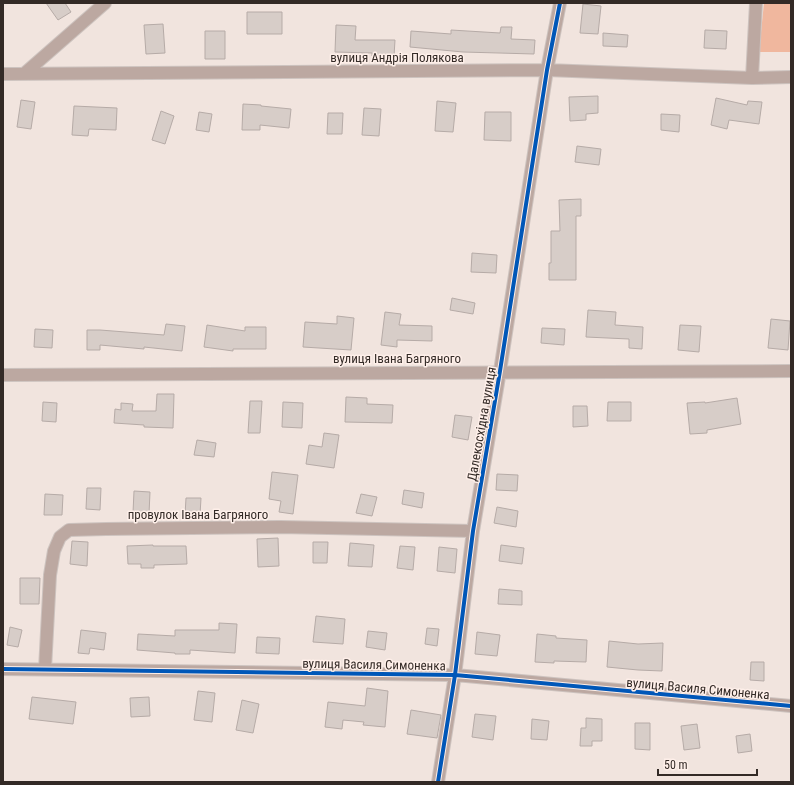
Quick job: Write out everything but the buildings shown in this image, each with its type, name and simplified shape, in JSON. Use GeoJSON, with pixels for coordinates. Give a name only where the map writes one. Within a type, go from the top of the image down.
{"type":"FeatureCollection","features":[{"type":"Feature","properties":{"kind":"street"},"geometry":{"type":"LineString","coordinates":[[25,73],[105,3]]}},
{"type":"Feature","properties":{"kind":"street","name":"Далекосхідна вулиця"},"geometry":{"type":"LineString","coordinates":[[438,782],[455,676],[472,531],[500,371],[547,70],[560,3]]}},
{"type":"Feature","properties":{"kind":"street"},"geometry":{"type":"LineString","coordinates":[[752,78],[756,3]]}},
{"type":"Feature","properties":{"kind":"street","name":"вулиця Андрія Полякова"},"geometry":{"type":"LineString","coordinates":[[3,74],[547,70],[752,78],[791,77]]}},
{"type":"Feature","properties":{"kind":"street","name":"вулиця Івана Багряного"},"geometry":{"type":"LineString","coordinates":[[3,375],[791,370]]}},
{"type":"Feature","properties":{"kind":"street","name":"провулок Івана Багряного"},"geometry":{"type":"LineString","coordinates":[[44,669],[50,575],[54,551],[60,537],[69,530],[106,528],[280,527],[472,531]]}},
{"type":"Feature","properties":{"kind":"street","name":"вулиця Василя Симоненка"},"geometry":{"type":"LineString","coordinates":[[3,669],[455,676],[791,706]]}},
{"type":"Feature","properties":{"kind":"shaded area"},"geometry":{"type":"Polygon","coordinates":[[[764,3],[791,3],[791,52],[759,52],[764,3]]]}},
{"type":"Feature","properties":{"kind":"cycle path"},"geometry":{"type":"LineString","coordinates":[[438,782],[455,675],[473,531],[500,371],[547,70],[560,3]]}},
{"type":"Feature","properties":{"kind":"cycle path"},"geometry":{"type":"LineString","coordinates":[[3,669],[455,675],[791,706]]}}]}
